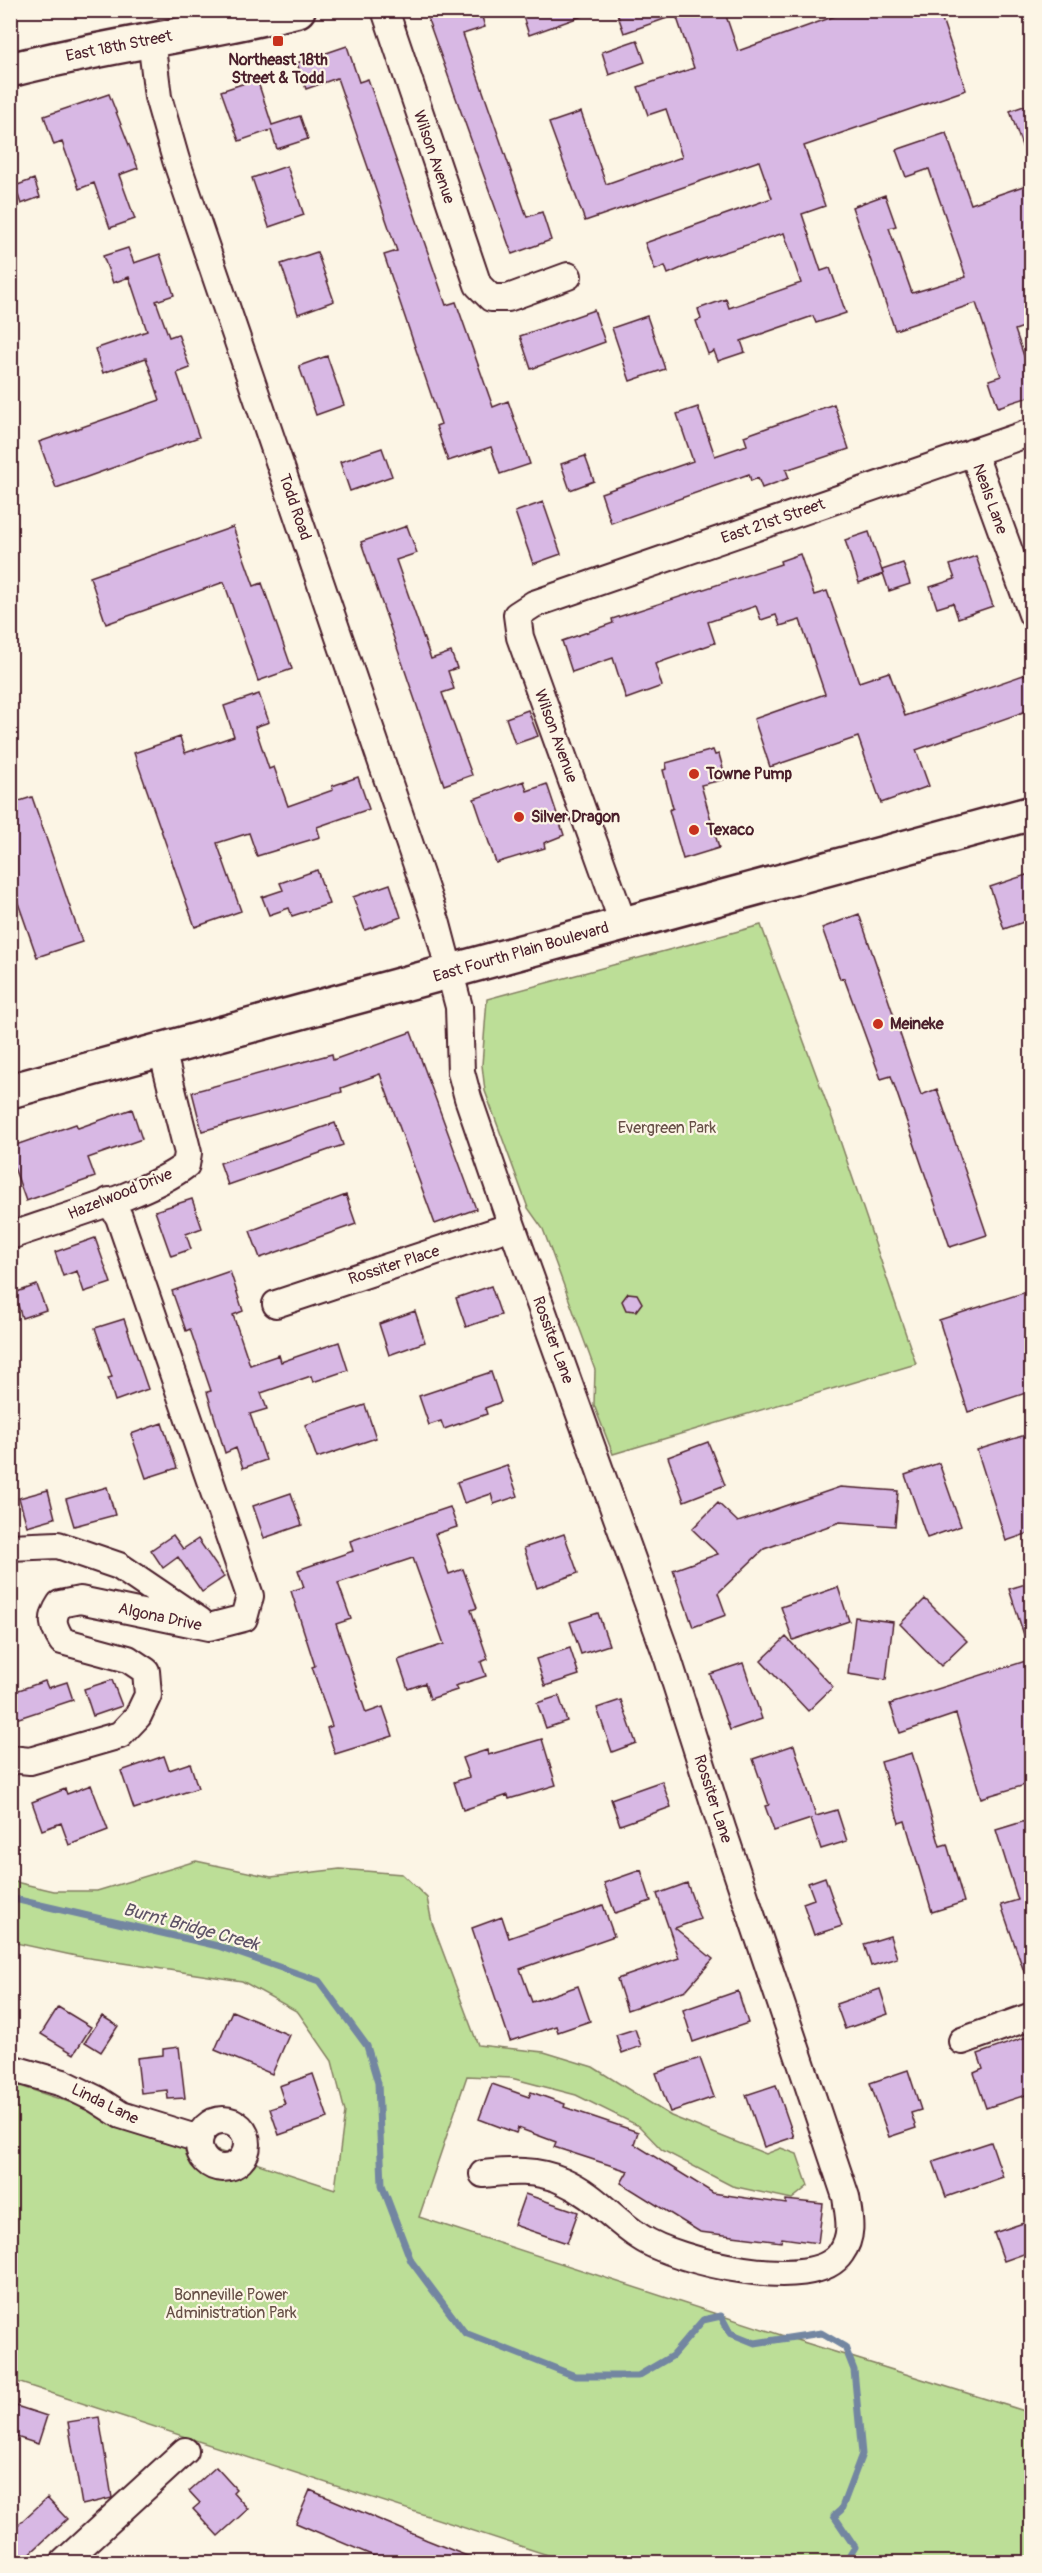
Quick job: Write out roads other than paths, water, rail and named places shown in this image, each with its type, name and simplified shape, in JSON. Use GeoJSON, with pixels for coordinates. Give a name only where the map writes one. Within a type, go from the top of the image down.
{"type":"FeatureCollection","features":[{"type":"Feature","properties":{"kind":"main road","name":"East 18th Street"},"geometry":{"type":"LineString","coordinates":[[10,70],[151,39],[217,29],[298,10]]}},
{"type":"Feature","properties":{"kind":"main road","name":"East Fourth Plain Boulevard"},"geometry":{"type":"LineString","coordinates":[[10,1091],[1032,813]]}},
{"type":"Feature","properties":{"kind":"street","name":"Wilson Avenue"},"geometry":{"type":"LineString","coordinates":[[386,10],[478,285],[491,298],[508,298],[568,276]]}},
{"type":"Feature","properties":{"kind":"street","name":"Todd Road"},"geometry":{"type":"LineString","coordinates":[[151,39],[158,97],[176,160],[437,924],[451,972]]}},
{"type":"Feature","properties":{"kind":"street","name":"East 21st Street"},"geometry":{"type":"LineString","coordinates":[[517,615],[534,604],[1032,432]]}},
{"type":"Feature","properties":{"kind":"street","name":"Neals Lane"},"geometry":{"type":"LineString","coordinates":[[972,452],[1032,614]]}},
{"type":"Feature","properties":{"kind":"street","name":"Wilson Avenue"},"geometry":{"type":"LineString","coordinates":[[517,615],[520,637],[623,923]]}},
{"type":"Feature","properties":{"kind":"street","name":"Rossiter Lane"},"geometry":{"type":"LineString","coordinates":[[451,972],[459,1007],[461,1072],[512,1226],[668,1659],[722,1828],[846,2197],[851,2230],[841,2254],[823,2269],[764,2273],[692,2260],[640,2238],[595,2199],[561,2180],[521,2170],[483,2174]]}},
{"type":"Feature","properties":{"kind":"street","name":"Hazelwood Drive"},"geometry":{"type":"LineString","coordinates":[[10,1236],[109,1201],[173,1175],[186,1165],[188,1153],[162,1050]]}},
{"type":"Feature","properties":{"kind":"street","name":"Algona Drive"},"geometry":{"type":"LineString","coordinates":[[10,1759],[30,1761],[120,1735],[138,1716],[148,1695],[146,1671],[128,1659],[62,1641],[52,1625],[54,1613],[60,1604],[80,1600],[209,1627],[244,1618],[250,1596],[119,1217],[109,1201]]}},
{"type":"Feature","properties":{"kind":"street","name":"Rossiter Place"},"geometry":{"type":"LineString","coordinates":[[276,1304],[512,1226]]}},
{"type":"Feature","properties":{"kind":"street"},"geometry":{"type":"LineString","coordinates":[[10,1547],[58,1545],[120,1566],[209,1627]]}},
{"type":"Feature","properties":{"kind":"street"},"geometry":{"type":"LineString","coordinates":[[962,2041],[1032,2016]]}},
{"type":"Feature","properties":{"kind":"street","name":"Linda Lane"},"geometry":{"type":"LineString","coordinates":[[10,2067],[63,2083],[96,2099],[121,2115],[199,2139]]}},
{"type":"Feature","properties":{"kind":"street"},"geometry":{"type":"LineString","coordinates":[[64,2562],[185,2451]]}},
{"type":"Feature","properties":{"kind":"waterway","name":"Burnt Bridge Creek"},"geometry":{"type":"LineString","coordinates":[[10,1898],[218,1946],[319,1981],[367,2046],[378,2083],[382,2185],[411,2261],[465,2333],[575,2376],[638,2376],[672,2356],[703,2320],[721,2316],[730,2333],[755,2343],[821,2333],[845,2347],[854,2370],[862,2454],[841,2510],[834,2516],[855,2547],[846,2562]]}},
{"type":"Feature","properties":{"kind":"place","name":"Northeast 18th Street & Todd"},"geometry":{"type":"Point","coordinates":[278,41]}},
{"type":"Feature","properties":{"kind":"place","name":"Towne Pump"},"geometry":{"type":"Point","coordinates":[694,774]}},
{"type":"Feature","properties":{"kind":"place","name":"Silver Dragon"},"geometry":{"type":"Point","coordinates":[519,817]}},
{"type":"Feature","properties":{"kind":"place","name":"Texaco"},"geometry":{"type":"Point","coordinates":[694,830]}},
{"type":"Feature","properties":{"kind":"place","name":"Meineke"},"geometry":{"type":"Point","coordinates":[878,1024]}},
{"type":"Feature","properties":{"kind":"park label","name":"Evergreen Park"},"geometry":{"type":"Point","coordinates":[667,1128]}},
{"type":"Feature","properties":{"kind":"park label","name":"Bonneville Power Administration Park"},"geometry":{"type":"Point","coordinates":[231,2304]}}]}
